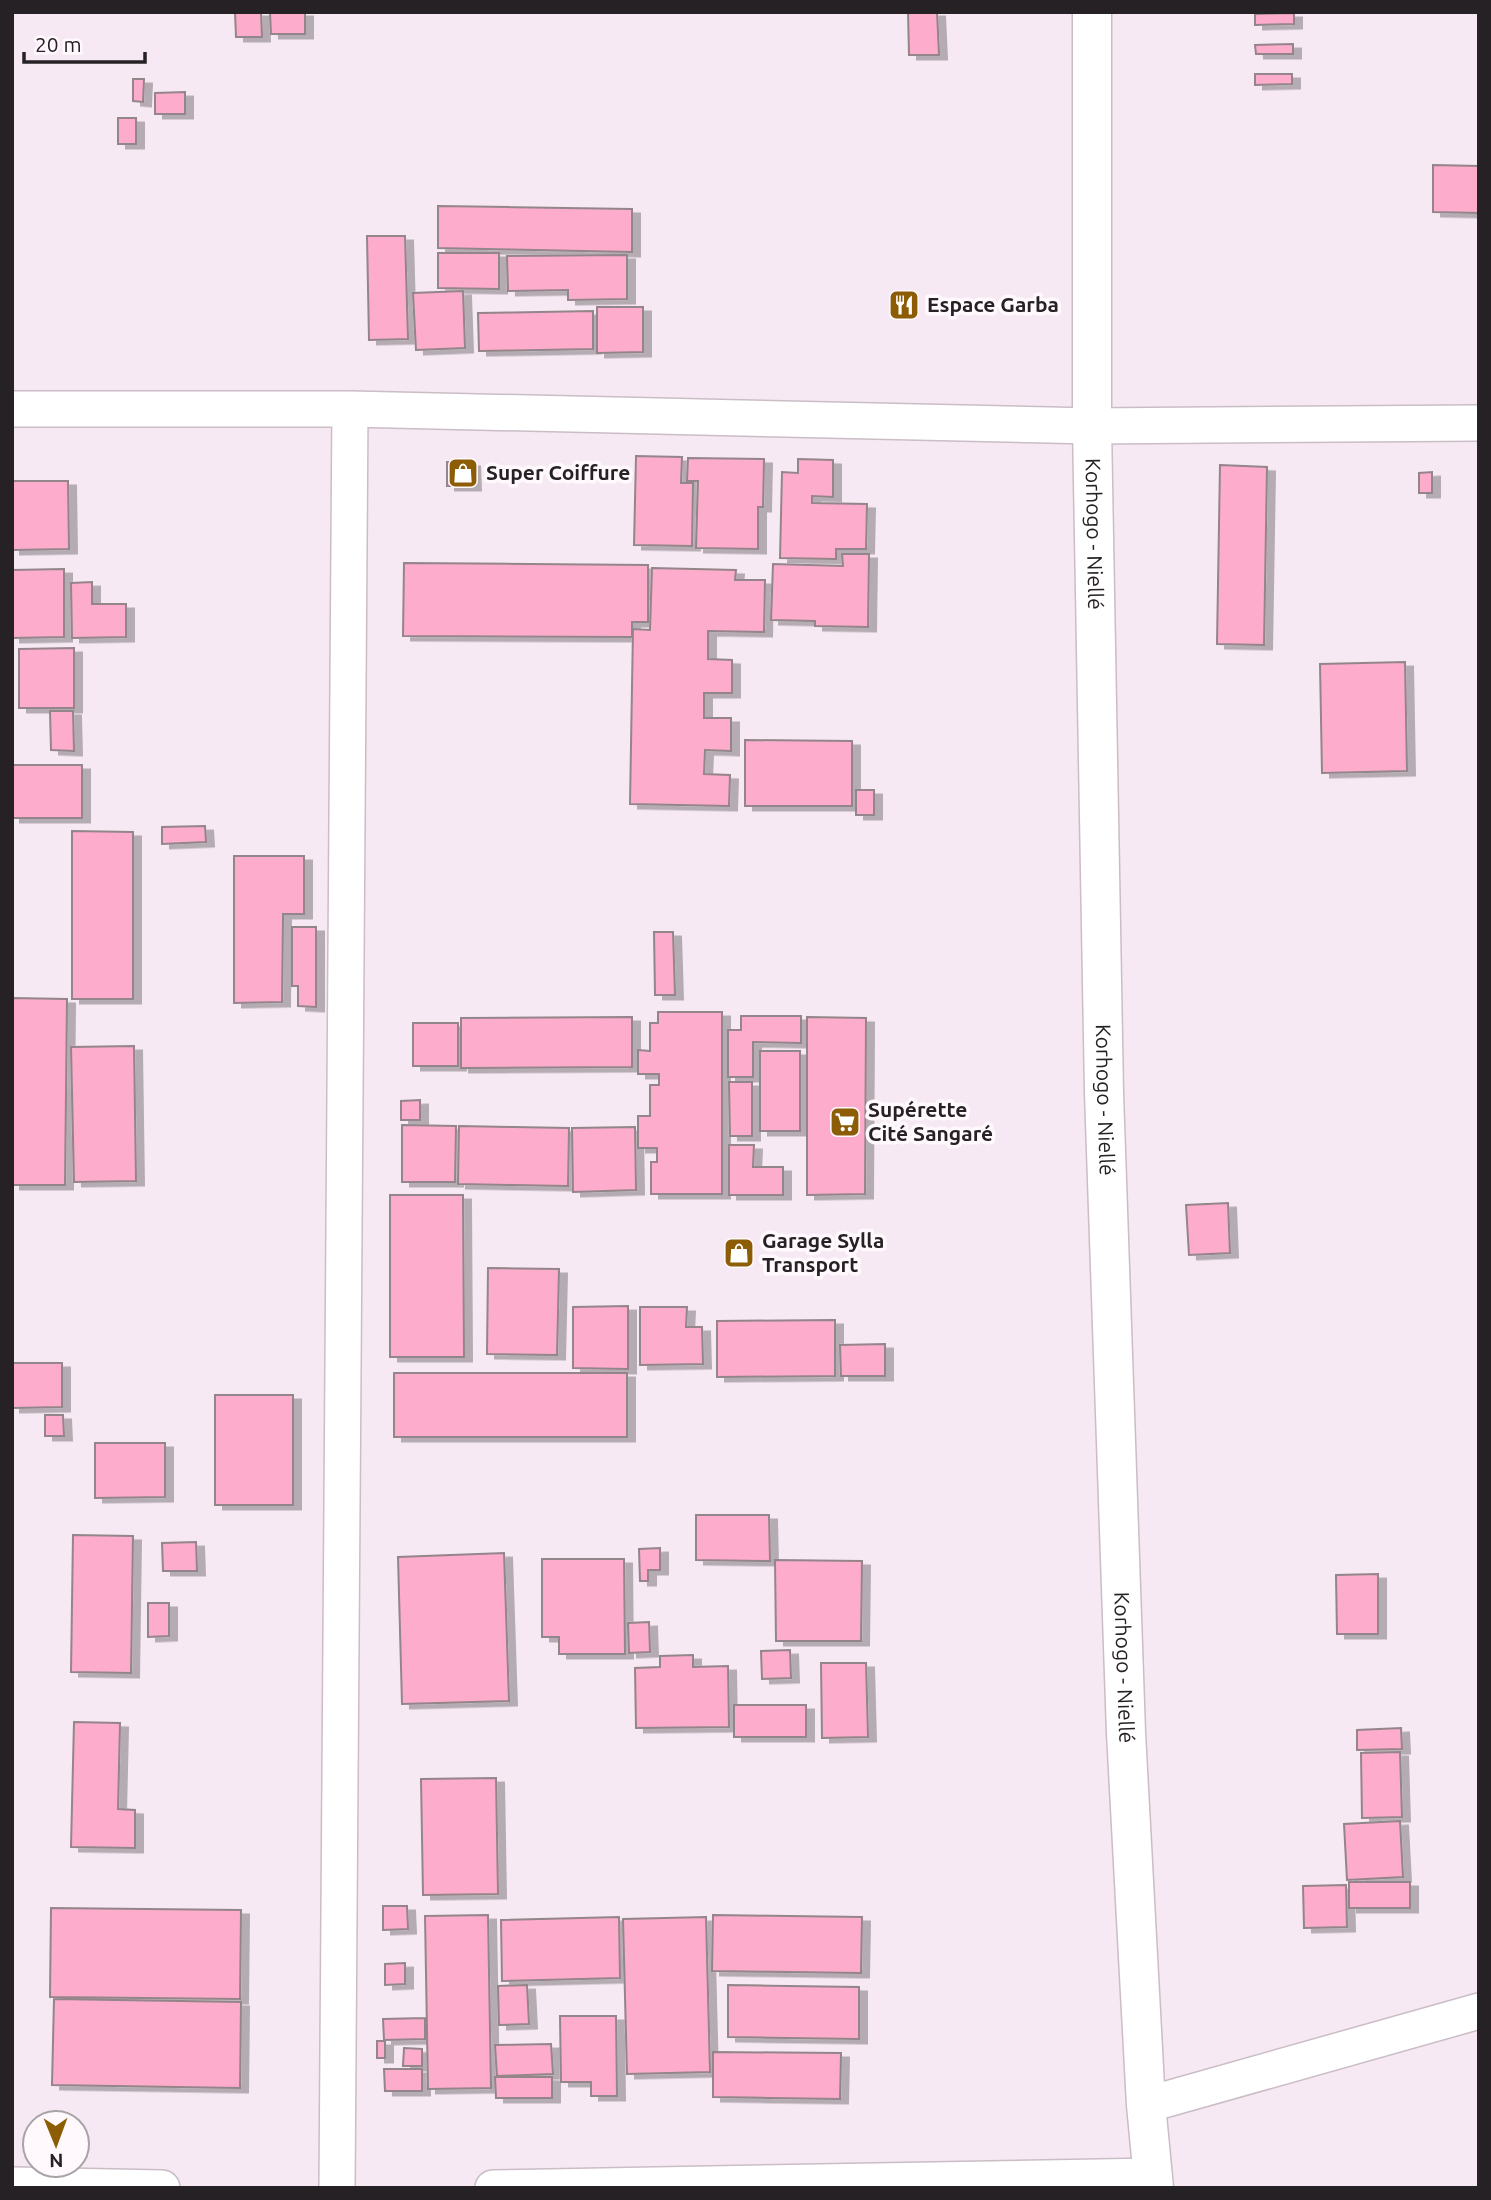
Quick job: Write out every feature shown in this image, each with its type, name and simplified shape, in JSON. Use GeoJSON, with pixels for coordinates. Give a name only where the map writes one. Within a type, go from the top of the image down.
{"type":"FeatureCollection","features":[{"type":"Feature","properties":{"kind":"main road","name":"Korhogo - Niellé"},"geometry":{"type":"LineString","coordinates":[[1091,12],[1092,426],[1104,1093],[1126,1733],[1146,2105],[1154,2182]]}},
{"type":"Feature","properties":{"kind":"street"},"geometry":{"type":"LineString","coordinates":[[12,409],[350,410],[1092,426],[1479,423]]}},
{"type":"Feature","properties":{"kind":"street"},"geometry":{"type":"LineString","coordinates":[[337,2188],[350,410]]}},
{"type":"Feature","properties":{"kind":"street"},"geometry":{"type":"LineString","coordinates":[[1146,2105],[1479,2011]]}},
{"type":"Feature","properties":{"kind":"street"},"geometry":{"type":"LineString","coordinates":[[493,2188],[1154,2182]]}},
{"type":"Feature","properties":{"kind":"street"},"geometry":{"type":"LineString","coordinates":[[12,2185],[162,2188]]}},
{"type":"Feature","properties":{"kind":"building"},"geometry":{"type":"Polygon","coordinates":[[[235,12],[261,12],[262,37],[236,37],[235,12]]]}},
{"type":"Feature","properties":{"kind":"building"},"geometry":{"type":"Polygon","coordinates":[[[270,12],[305,12],[305,34],[271,34],[270,12]]]}},
{"type":"Feature","properties":{"kind":"building"},"geometry":{"type":"Polygon","coordinates":[[[908,12],[937,12],[939,55],[909,55],[908,12]]]}},
{"type":"Feature","properties":{"kind":"building"},"geometry":{"type":"Polygon","coordinates":[[[1294,13],[1294,24],[1255,25],[1255,14],[1294,13]]]}},
{"type":"Feature","properties":{"kind":"building"},"geometry":{"type":"Polygon","coordinates":[[[1293,44],[1293,54],[1256,54],[1255,45],[1293,44]]]}},
{"type":"Feature","properties":{"kind":"building"},"geometry":{"type":"Polygon","coordinates":[[[1255,74],[1292,74],[1292,84],[1255,85],[1255,74]]]}},
{"type":"Feature","properties":{"kind":"building"},"geometry":{"type":"Polygon","coordinates":[[[133,79],[144,79],[143,102],[133,101],[133,79]]]}},
{"type":"Feature","properties":{"kind":"building"},"geometry":{"type":"Polygon","coordinates":[[[185,92],[185,114],[155,114],[155,93],[185,92]]]}},
{"type":"Feature","properties":{"kind":"building"},"geometry":{"type":"Polygon","coordinates":[[[118,118],[136,118],[136,144],[118,144],[118,118]]]}},
{"type":"Feature","properties":{"kind":"building"},"geometry":{"type":"Polygon","coordinates":[[[1433,165],[1479,166],[1479,213],[1433,212],[1433,165]]]}},
{"type":"Feature","properties":{"kind":"building"},"geometry":{"type":"Polygon","coordinates":[[[438,206],[632,209],[632,252],[438,248],[438,206]]]}},
{"type":"Feature","properties":{"kind":"building"},"geometry":{"type":"Polygon","coordinates":[[[367,236],[405,236],[408,339],[369,340],[367,236]]]}},
{"type":"Feature","properties":{"kind":"building"},"geometry":{"type":"Polygon","coordinates":[[[438,253],[499,253],[499,289],[438,288],[438,253]]]}},
{"type":"Feature","properties":{"kind":"building"},"geometry":{"type":"Polygon","coordinates":[[[627,255],[627,299],[568,300],[568,290],[508,291],[507,256],[627,255]]]}},
{"type":"Feature","properties":{"kind":"building"},"geometry":{"type":"Polygon","coordinates":[[[463,291],[465,348],[416,350],[413,293],[463,291]]]}},
{"type":"Feature","properties":{"kind":"building"},"geometry":{"type":"Polygon","coordinates":[[[597,307],[643,307],[643,352],[597,353],[597,307]]]}},
{"type":"Feature","properties":{"kind":"building"},"geometry":{"type":"Polygon","coordinates":[[[593,311],[593,349],[479,351],[478,313],[593,311]]]}},
{"type":"Feature","properties":{"kind":"building"},"geometry":{"type":"Polygon","coordinates":[[[636,456],[682,457],[681,483],[693,483],[692,546],[634,545],[636,456]]]}},
{"type":"Feature","properties":{"kind":"building"},"geometry":{"type":"Polygon","coordinates":[[[688,458],[764,459],[763,507],[758,507],[758,549],[696,548],[698,481],[687,481],[688,458]]]}},
{"type":"Feature","properties":{"kind":"building"},"geometry":{"type":"Polygon","coordinates":[[[798,459],[833,460],[833,497],[812,496],[812,503],[867,504],[866,549],[836,549],[836,559],[780,558],[782,472],[798,473],[798,459]]]}},
{"type":"Feature","properties":{"kind":"building"},"geometry":{"type":"Polygon","coordinates":[[[447,462],[472,462],[473,486],[447,486],[447,462]]]}},
{"type":"Feature","properties":{"kind":"building"},"geometry":{"type":"Polygon","coordinates":[[[1220,465],[1267,467],[1264,645],[1217,644],[1220,465]]]}},
{"type":"Feature","properties":{"kind":"building"},"geometry":{"type":"Polygon","coordinates":[[[1432,472],[1432,493],[1419,493],[1419,473],[1432,472]]]}},
{"type":"Feature","properties":{"kind":"building"},"geometry":{"type":"Polygon","coordinates":[[[12,481],[68,481],[69,549],[12,550],[12,481]]]}},
{"type":"Feature","properties":{"kind":"building"},"geometry":{"type":"Polygon","coordinates":[[[842,554],[869,554],[868,627],[815,626],[815,621],[771,620],[773,564],[843,566],[842,554]]]}},
{"type":"Feature","properties":{"kind":"building"},"geometry":{"type":"Polygon","coordinates":[[[404,563],[648,565],[648,622],[632,622],[632,637],[403,636],[404,563]]]}},
{"type":"Feature","properties":{"kind":"building"},"geometry":{"type":"Polygon","coordinates":[[[652,568],[736,570],[735,580],[765,580],[764,632],[708,631],[708,659],[732,660],[732,693],[704,693],[704,718],[731,718],[731,751],[705,750],[704,774],[730,775],[729,806],[630,804],[633,629],[650,630],[652,568]]]}},
{"type":"Feature","properties":{"kind":"building"},"geometry":{"type":"Polygon","coordinates":[[[64,569],[64,637],[12,638],[12,570],[64,569]]]}},
{"type":"Feature","properties":{"kind":"building"},"geometry":{"type":"Polygon","coordinates":[[[92,582],[92,604],[126,604],[126,637],[72,638],[71,583],[92,582]]]}},
{"type":"Feature","properties":{"kind":"building"},"geometry":{"type":"Polygon","coordinates":[[[74,648],[74,708],[19,708],[19,649],[74,648]]]}},
{"type":"Feature","properties":{"kind":"building"},"geometry":{"type":"Polygon","coordinates":[[[1405,662],[1407,771],[1322,773],[1320,664],[1405,662]]]}},
{"type":"Feature","properties":{"kind":"building"},"geometry":{"type":"Polygon","coordinates":[[[50,711],[73,711],[74,751],[51,750],[50,711]]]}},
{"type":"Feature","properties":{"kind":"building"},"geometry":{"type":"Polygon","coordinates":[[[745,740],[852,741],[852,806],[745,806],[745,740]]]}},
{"type":"Feature","properties":{"kind":"building"},"geometry":{"type":"Polygon","coordinates":[[[12,765],[82,765],[82,818],[12,818],[12,765]]]}},
{"type":"Feature","properties":{"kind":"building"},"geometry":{"type":"Polygon","coordinates":[[[856,790],[874,790],[874,815],[856,815],[856,790]]]}},
{"type":"Feature","properties":{"kind":"building"},"geometry":{"type":"Polygon","coordinates":[[[205,826],[206,842],[162,844],[162,827],[205,826]]]}},
{"type":"Feature","properties":{"kind":"building"},"geometry":{"type":"Polygon","coordinates":[[[72,831],[133,832],[133,999],[72,999],[72,831]]]}},
{"type":"Feature","properties":{"kind":"building"},"geometry":{"type":"Polygon","coordinates":[[[234,856],[304,856],[304,914],[283,914],[282,1002],[234,1003],[234,856]]]}},
{"type":"Feature","properties":{"kind":"building"},"geometry":{"type":"Polygon","coordinates":[[[292,927],[316,927],[316,1007],[298,1006],[298,986],[292,986],[292,927]]]}},
{"type":"Feature","properties":{"kind":"building"},"geometry":{"type":"Polygon","coordinates":[[[654,932],[673,932],[675,995],[655,995],[654,932]]]}},
{"type":"Feature","properties":{"kind":"building"},"geometry":{"type":"Polygon","coordinates":[[[12,998],[67,999],[65,1185],[12,1185],[12,998]]]}},
{"type":"Feature","properties":{"kind":"building"},"geometry":{"type":"Polygon","coordinates":[[[658,1012],[722,1012],[722,1194],[651,1194],[651,1162],[657,1162],[657,1148],[638,1148],[638,1116],[650,1116],[650,1085],[659,1085],[659,1074],[638,1074],[638,1050],[650,1051],[650,1023],[658,1023],[658,1012]]]}},
{"type":"Feature","properties":{"kind":"building"},"geometry":{"type":"Polygon","coordinates":[[[741,1016],[801,1016],[801,1043],[753,1042],[753,1077],[728,1077],[728,1030],[741,1030],[741,1016]]]}},
{"type":"Feature","properties":{"kind":"building"},"geometry":{"type":"Polygon","coordinates":[[[632,1017],[632,1067],[461,1068],[461,1018],[632,1017]]]}},
{"type":"Feature","properties":{"kind":"building"},"geometry":{"type":"Polygon","coordinates":[[[807,1017],[866,1018],[865,1194],[807,1195],[807,1017]]]}},
{"type":"Feature","properties":{"kind":"building"},"geometry":{"type":"Polygon","coordinates":[[[413,1023],[458,1023],[458,1066],[413,1066],[413,1023]]]}},
{"type":"Feature","properties":{"kind":"building"},"geometry":{"type":"Polygon","coordinates":[[[134,1046],[136,1181],[74,1182],[71,1047],[134,1046]]]}},
{"type":"Feature","properties":{"kind":"building"},"geometry":{"type":"Polygon","coordinates":[[[760,1051],[800,1051],[800,1131],[760,1131],[760,1051]]]}},
{"type":"Feature","properties":{"kind":"building"},"geometry":{"type":"Polygon","coordinates":[[[729,1082],[752,1082],[752,1136],[730,1136],[729,1082]]]}},
{"type":"Feature","properties":{"kind":"building"},"geometry":{"type":"Polygon","coordinates":[[[420,1100],[420,1120],[401,1120],[401,1101],[420,1100]]]}},
{"type":"Feature","properties":{"kind":"building"},"geometry":{"type":"Polygon","coordinates":[[[402,1125],[456,1126],[455,1182],[402,1182],[402,1125]]]}},
{"type":"Feature","properties":{"kind":"building"},"geometry":{"type":"Polygon","coordinates":[[[459,1126],[569,1128],[568,1186],[458,1184],[459,1126]]]}},
{"type":"Feature","properties":{"kind":"building"},"geometry":{"type":"Polygon","coordinates":[[[635,1127],[636,1190],[573,1192],[572,1128],[635,1127]]]}},
{"type":"Feature","properties":{"kind":"building"},"geometry":{"type":"Polygon","coordinates":[[[729,1145],[754,1145],[753,1167],[783,1167],[783,1195],[729,1195],[729,1145]]]}},
{"type":"Feature","properties":{"kind":"building"},"geometry":{"type":"Polygon","coordinates":[[[390,1195],[463,1195],[464,1357],[390,1357],[390,1195]]]}},
{"type":"Feature","properties":{"kind":"building"},"geometry":{"type":"Polygon","coordinates":[[[1228,1203],[1230,1253],[1189,1255],[1186,1205],[1228,1203]]]}},
{"type":"Feature","properties":{"kind":"building"},"geometry":{"type":"Polygon","coordinates":[[[488,1268],[559,1269],[557,1355],[487,1354],[488,1268]]]}},
{"type":"Feature","properties":{"kind":"building"},"geometry":{"type":"Polygon","coordinates":[[[628,1306],[628,1369],[573,1368],[573,1307],[628,1306]]]}},
{"type":"Feature","properties":{"kind":"building"},"geometry":{"type":"Polygon","coordinates":[[[640,1307],[687,1307],[686,1327],[702,1327],[703,1364],[640,1365],[640,1307]]]}},
{"type":"Feature","properties":{"kind":"building"},"geometry":{"type":"Polygon","coordinates":[[[835,1320],[835,1376],[717,1377],[717,1321],[835,1320]]]}},
{"type":"Feature","properties":{"kind":"building"},"geometry":{"type":"Polygon","coordinates":[[[885,1344],[885,1376],[841,1376],[840,1345],[885,1344]]]}},
{"type":"Feature","properties":{"kind":"building"},"geometry":{"type":"Polygon","coordinates":[[[12,1363],[62,1363],[62,1407],[12,1408],[12,1363]]]}},
{"type":"Feature","properties":{"kind":"building"},"geometry":{"type":"Polygon","coordinates":[[[394,1373],[627,1373],[627,1437],[394,1437],[394,1373]]]}},
{"type":"Feature","properties":{"kind":"building"},"geometry":{"type":"Polygon","coordinates":[[[215,1395],[293,1395],[293,1505],[215,1505],[215,1395]]]}},
{"type":"Feature","properties":{"kind":"building"},"geometry":{"type":"Polygon","coordinates":[[[45,1415],[63,1415],[64,1436],[45,1436],[45,1415]]]}},
{"type":"Feature","properties":{"kind":"building"},"geometry":{"type":"Polygon","coordinates":[[[95,1443],[165,1443],[165,1497],[95,1498],[95,1443]]]}},
{"type":"Feature","properties":{"kind":"building"},"geometry":{"type":"Polygon","coordinates":[[[696,1515],[769,1515],[770,1561],[696,1560],[696,1515]]]}},
{"type":"Feature","properties":{"kind":"building"},"geometry":{"type":"Polygon","coordinates":[[[73,1535],[133,1536],[131,1673],[71,1672],[73,1535]]]}},
{"type":"Feature","properties":{"kind":"building"},"geometry":{"type":"Polygon","coordinates":[[[196,1542],[197,1571],[163,1571],[162,1543],[196,1542]]]}},
{"type":"Feature","properties":{"kind":"building"},"geometry":{"type":"Polygon","coordinates":[[[660,1548],[660,1570],[648,1570],[648,1581],[640,1581],[639,1549],[660,1548]]]}},
{"type":"Feature","properties":{"kind":"building"},"geometry":{"type":"Polygon","coordinates":[[[504,1553],[509,1701],[402,1704],[398,1557],[504,1553]]]}},
{"type":"Feature","properties":{"kind":"building"},"geometry":{"type":"Polygon","coordinates":[[[542,1559],[624,1559],[625,1654],[559,1654],[559,1637],[542,1637],[542,1559]]]}},
{"type":"Feature","properties":{"kind":"building"},"geometry":{"type":"Polygon","coordinates":[[[775,1560],[862,1561],[861,1641],[776,1641],[775,1560]]]}},
{"type":"Feature","properties":{"kind":"building"},"geometry":{"type":"Polygon","coordinates":[[[1378,1574],[1378,1634],[1337,1634],[1336,1575],[1378,1574]]]}},
{"type":"Feature","properties":{"kind":"building"},"geometry":{"type":"Polygon","coordinates":[[[148,1603],[169,1603],[169,1636],[148,1637],[148,1603]]]}},
{"type":"Feature","properties":{"kind":"building"},"geometry":{"type":"Polygon","coordinates":[[[649,1622],[650,1652],[629,1653],[628,1623],[649,1622]]]}},
{"type":"Feature","properties":{"kind":"building"},"geometry":{"type":"Polygon","coordinates":[[[790,1650],[791,1678],[762,1679],[761,1651],[790,1650]]]}},
{"type":"Feature","properties":{"kind":"building"},"geometry":{"type":"Polygon","coordinates":[[[693,1655],[693,1667],[728,1666],[729,1727],[636,1728],[635,1668],[660,1667],[660,1656],[693,1655]]]}},
{"type":"Feature","properties":{"kind":"building"},"geometry":{"type":"Polygon","coordinates":[[[821,1663],[866,1663],[868,1737],[822,1738],[821,1663]]]}},
{"type":"Feature","properties":{"kind":"building"},"geometry":{"type":"Polygon","coordinates":[[[734,1705],[806,1705],[806,1737],[734,1737],[734,1705]]]}},
{"type":"Feature","properties":{"kind":"building"},"geometry":{"type":"Polygon","coordinates":[[[74,1722],[120,1723],[118,1809],[135,1810],[135,1848],[71,1847],[74,1722]]]}},
{"type":"Feature","properties":{"kind":"building"},"geometry":{"type":"Polygon","coordinates":[[[1401,1728],[1402,1749],[1357,1750],[1357,1730],[1401,1728]]]}},
{"type":"Feature","properties":{"kind":"building"},"geometry":{"type":"Polygon","coordinates":[[[1400,1752],[1402,1817],[1362,1818],[1361,1753],[1400,1752]]]}},
{"type":"Feature","properties":{"kind":"building"},"geometry":{"type":"Polygon","coordinates":[[[496,1778],[498,1894],[423,1895],[421,1779],[496,1778]]]}},
{"type":"Feature","properties":{"kind":"building"},"geometry":{"type":"Polygon","coordinates":[[[1400,1821],[1403,1877],[1347,1880],[1344,1824],[1400,1821]]]}},
{"type":"Feature","properties":{"kind":"building"},"geometry":{"type":"Polygon","coordinates":[[[1349,1882],[1410,1882],[1410,1908],[1349,1908],[1349,1882]]]}},
{"type":"Feature","properties":{"kind":"building"},"geometry":{"type":"Polygon","coordinates":[[[1346,1885],[1347,1927],[1304,1928],[1303,1886],[1346,1885]]]}},
{"type":"Feature","properties":{"kind":"building"},"geometry":{"type":"Polygon","coordinates":[[[383,1906],[407,1906],[408,1929],[383,1930],[383,1906]]]}},
{"type":"Feature","properties":{"kind":"building"},"geometry":{"type":"Polygon","coordinates":[[[51,1908],[241,1910],[240,1999],[50,1997],[51,1908]]]}},
{"type":"Feature","properties":{"kind":"building"},"geometry":{"type":"Polygon","coordinates":[[[488,1915],[491,2088],[428,2089],[425,1916],[488,1915]]]}},
{"type":"Feature","properties":{"kind":"building"},"geometry":{"type":"Polygon","coordinates":[[[713,1915],[862,1917],[861,1973],[712,1971],[713,1915]]]}},
{"type":"Feature","properties":{"kind":"building"},"geometry":{"type":"Polygon","coordinates":[[[619,1917],[620,1978],[502,1981],[501,1920],[619,1917]]]}},
{"type":"Feature","properties":{"kind":"building"},"geometry":{"type":"Polygon","coordinates":[[[706,1917],[710,2072],[627,2074],[623,1919],[706,1917]]]}},
{"type":"Feature","properties":{"kind":"building"},"geometry":{"type":"Polygon","coordinates":[[[405,1963],[405,1984],[385,1985],[385,1964],[405,1963]]]}},
{"type":"Feature","properties":{"kind":"building"},"geometry":{"type":"Polygon","coordinates":[[[527,1985],[529,2024],[499,2025],[498,1986],[527,1985]]]}},
{"type":"Feature","properties":{"kind":"building"},"geometry":{"type":"Polygon","coordinates":[[[728,1985],[859,1987],[859,2039],[728,2037],[728,1985]]]}},
{"type":"Feature","properties":{"kind":"building"},"geometry":{"type":"Polygon","coordinates":[[[54,1999],[241,2002],[240,2088],[52,2085],[54,1999]]]}},
{"type":"Feature","properties":{"kind":"building"},"geometry":{"type":"Polygon","coordinates":[[[560,2016],[616,2016],[617,2096],[591,2096],[591,2082],[561,2082],[560,2016]]]}},
{"type":"Feature","properties":{"kind":"building"},"geometry":{"type":"Polygon","coordinates":[[[425,2018],[425,2039],[384,2040],[383,2019],[425,2018]]]}},
{"type":"Feature","properties":{"kind":"building"},"geometry":{"type":"Polygon","coordinates":[[[377,2041],[385,2041],[385,2058],[377,2058],[377,2041]]]}},
{"type":"Feature","properties":{"kind":"building"},"geometry":{"type":"Polygon","coordinates":[[[551,2044],[553,2074],[497,2076],[495,2045],[551,2044]]]}},
{"type":"Feature","properties":{"kind":"building"},"geometry":{"type":"Polygon","coordinates":[[[404,2048],[422,2049],[422,2066],[403,2066],[404,2048]]]}},
{"type":"Feature","properties":{"kind":"building"},"geometry":{"type":"Polygon","coordinates":[[[713,2052],[841,2053],[840,2099],[713,2097],[713,2052]]]}},
{"type":"Feature","properties":{"kind":"building"},"geometry":{"type":"Polygon","coordinates":[[[384,2069],[422,2069],[422,2091],[385,2091],[384,2069]]]}},
{"type":"Feature","properties":{"kind":"building"},"geometry":{"type":"Polygon","coordinates":[[[495,2077],[552,2077],[552,2098],[496,2098],[495,2077]]]}},
{"type":"Feature","properties":{"kind":"place","name":"Espace Garba"},"geometry":{"type":"Point","coordinates":[904,305]}},
{"type":"Feature","properties":{"kind":"place","name":"Super Coiffure"},"geometry":{"type":"Point","coordinates":[463,473]}},
{"type":"Feature","properties":{"kind":"place","name":"Supérette Cité Sangaré"},"geometry":{"type":"Point","coordinates":[845,1122]}},
{"type":"Feature","properties":{"kind":"place","name":"Garage Sylla Transport"},"geometry":{"type":"Point","coordinates":[739,1253]}}]}
